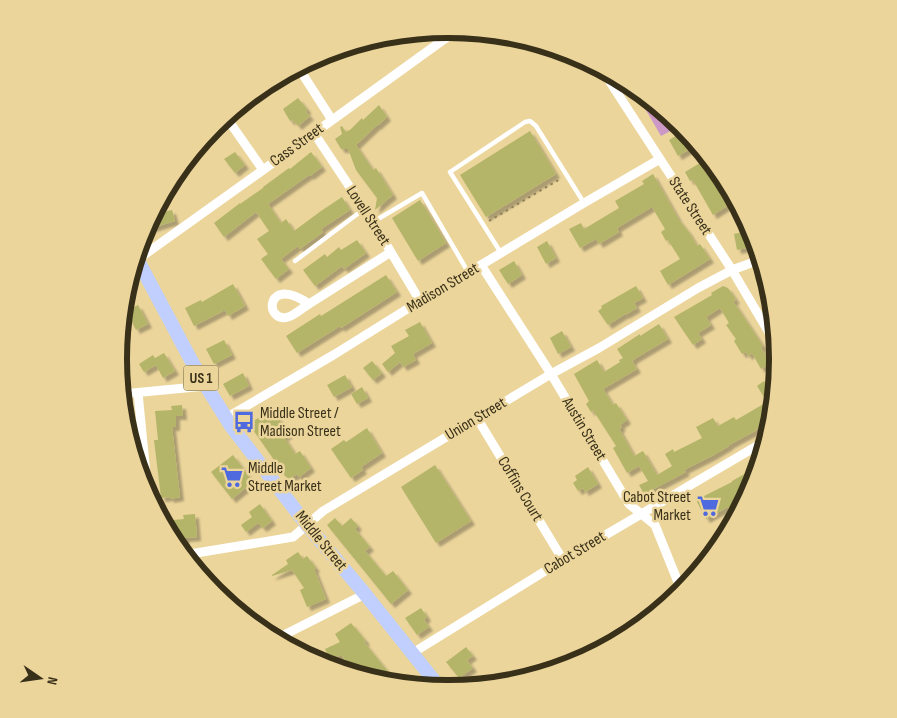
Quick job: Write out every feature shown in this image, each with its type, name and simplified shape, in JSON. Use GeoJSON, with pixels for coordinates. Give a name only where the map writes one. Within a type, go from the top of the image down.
{"type":"FeatureCollection","features":[{"type":"Feature","properties":{"kind":"main road","name":"Middle Street"},"geometry":{"type":"LineString","coordinates":[[141,267],[173,329],[226,418],[307,525],[433,680]]}},
{"type":"Feature","properties":{"kind":"street","name":"Cass Street"},"geometry":{"type":"LineString","coordinates":[[145,254],[446,38]]}},
{"type":"Feature","properties":{"kind":"street"},"geometry":{"type":"LineString","coordinates":[[302,73],[332,120]]}},
{"type":"Feature","properties":{"kind":"street","name":"State Street"},"geometry":{"type":"LineString","coordinates":[[609,81],[732,270],[768,330]]}},
{"type":"Feature","properties":{"kind":"street"},"geometry":{"type":"LineString","coordinates":[[615,90],[620,88]]}},
{"type":"Feature","properties":{"kind":"street"},"geometry":{"type":"LineString","coordinates":[[230,123],[263,170]]}},
{"type":"Feature","properties":{"kind":"street","name":"Lovell Street"},"geometry":{"type":"LineString","coordinates":[[314,133],[373,222],[420,301]]}},
{"type":"Feature","properties":{"kind":"street","name":"Madison Street"},"geometry":{"type":"LineString","coordinates":[[226,418],[660,159]]}},
{"type":"Feature","properties":{"kind":"street"},"geometry":{"type":"LineString","coordinates":[[309,304],[391,252]]}},
{"type":"Feature","properties":{"kind":"street","name":"Union Street"},"geometry":{"type":"LineString","coordinates":[[192,554],[293,537],[323,511],[477,418],[599,348],[698,288],[732,270],[755,262]]}},
{"type":"Feature","properties":{"kind":"street","name":"Austin Street"},"geometry":{"type":"LineString","coordinates":[[481,265],[551,374],[629,504],[655,525],[679,583]]}},
{"type":"Feature","properties":{"kind":"street"},"geometry":{"type":"LineString","coordinates":[[129,394],[206,386]]}},
{"type":"Feature","properties":{"kind":"street"},"geometry":{"type":"LineString","coordinates":[[138,393],[145,465]]}},
{"type":"Feature","properties":{"kind":"street","name":"Coffins Court"},"geometry":{"type":"LineString","coordinates":[[477,418],[563,560]]}},
{"type":"Feature","properties":{"kind":"street","name":"Cabot Street"},"geometry":{"type":"LineString","coordinates":[[411,654],[563,560],[758,445]]}},
{"type":"Feature","properties":{"kind":"street"},"geometry":{"type":"LineString","coordinates":[[285,635],[364,594]]}},
{"type":"Feature","properties":{"kind":"lane"},"geometry":{"type":"LineString","coordinates":[[501,253],[450,172],[525,122],[530,121],[536,126],[584,203]]}},
{"type":"Feature","properties":{"kind":"lane"},"geometry":{"type":"LineString","coordinates":[[373,222],[422,193],[469,273]]}},
{"type":"Feature","properties":{"kind":"lane"},"geometry":{"type":"LineString","coordinates":[[295,262],[364,208]]}},
{"type":"Feature","properties":{"kind":"path"},"geometry":{"type":"LineString","coordinates":[[484,225],[566,175]]}},
{"type":"Feature","properties":{"kind":"shaded area"},"geometry":{"type":"Polygon","coordinates":[[[641,102],[673,130],[661,136],[641,102]]]}},
{"type":"Feature","properties":{"kind":"building"},"geometry":{"type":"Polygon","coordinates":[[[298,98],[310,116],[298,126],[293,120],[290,121],[283,109],[298,98]]]}},
{"type":"Feature","properties":{"kind":"building"},"geometry":{"type":"Polygon","coordinates":[[[379,105],[387,117],[356,145],[373,170],[376,168],[393,195],[375,210],[377,198],[356,170],[348,149],[341,149],[335,139],[342,134],[340,127],[342,126],[346,132],[379,105]]]}},
{"type":"Feature","properties":{"kind":"building"},"geometry":{"type":"Polygon","coordinates":[[[530,131],[556,174],[486,217],[460,175],[530,131]]]}},
{"type":"Feature","properties":{"kind":"building"},"geometry":{"type":"Polygon","coordinates":[[[678,135],[691,148],[678,156],[669,140],[678,135]]]}},
{"type":"Feature","properties":{"kind":"building"},"geometry":{"type":"Polygon","coordinates":[[[235,152],[245,165],[235,173],[224,159],[235,152]]]}},
{"type":"Feature","properties":{"kind":"building"},"geometry":{"type":"Polygon","coordinates":[[[311,152],[322,167],[268,204],[281,223],[286,219],[294,231],[342,197],[350,210],[321,229],[323,232],[300,249],[298,246],[281,259],[289,269],[276,279],[261,259],[268,254],[257,239],[269,231],[256,212],[224,237],[214,223],[311,152]]]}},
{"type":"Feature","properties":{"kind":"building"},"geometry":{"type":"Polygon","coordinates":[[[700,163],[727,206],[713,215],[693,180],[690,181],[685,172],[700,163]]]}},
{"type":"Feature","properties":{"kind":"building"},"geometry":{"type":"Polygon","coordinates":[[[653,174],[679,220],[697,246],[700,244],[710,259],[668,285],[660,271],[680,259],[661,232],[665,229],[652,207],[617,228],[619,232],[599,244],[596,239],[580,248],[569,229],[581,223],[584,229],[619,208],[615,201],[644,184],[642,181],[653,174]]]}},
{"type":"Feature","properties":{"kind":"building"},"geometry":{"type":"Polygon","coordinates":[[[420,200],[446,243],[418,261],[392,218],[420,200]]]}},
{"type":"Feature","properties":{"kind":"building"},"geometry":{"type":"Polygon","coordinates":[[[163,210],[164,212],[172,210],[175,221],[155,227],[163,210]]]}},
{"type":"Feature","properties":{"kind":"building"},"geometry":{"type":"Polygon","coordinates":[[[744,232],[750,247],[737,250],[734,234],[744,232]]]}},
{"type":"Feature","properties":{"kind":"building"},"geometry":{"type":"Polygon","coordinates":[[[357,240],[366,253],[344,269],[342,266],[315,286],[303,270],[325,254],[327,257],[339,247],[341,250],[357,240]]]}},
{"type":"Feature","properties":{"kind":"building"},"geometry":{"type":"Polygon","coordinates":[[[547,241],[556,258],[546,264],[537,247],[547,241]]]}},
{"type":"Feature","properties":{"kind":"building"},"geometry":{"type":"Polygon","coordinates":[[[514,261],[522,275],[508,284],[499,270],[514,261]]]}},
{"type":"Feature","properties":{"kind":"building"},"geometry":{"type":"Polygon","coordinates":[[[386,275],[397,292],[341,328],[340,326],[297,353],[286,336],[386,275]]]}},
{"type":"Feature","properties":{"kind":"building"},"geometry":{"type":"Polygon","coordinates":[[[759,276],[764,294],[755,278],[759,276]]]}},
{"type":"Feature","properties":{"kind":"building"},"geometry":{"type":"Polygon","coordinates":[[[233,284],[245,306],[228,316],[225,310],[194,326],[185,308],[201,300],[202,302],[233,284]]]}},
{"type":"Feature","properties":{"kind":"building"},"geometry":{"type":"Polygon","coordinates":[[[636,286],[643,298],[634,303],[637,308],[608,325],[598,311],[602,308],[601,306],[636,286]]]}},
{"type":"Feature","properties":{"kind":"building"},"geometry":{"type":"Polygon","coordinates":[[[723,286],[728,288],[736,300],[733,301],[763,346],[761,348],[770,364],[761,369],[752,353],[748,356],[746,352],[742,354],[734,341],[736,339],[726,325],[729,323],[720,308],[706,317],[711,325],[698,333],[702,339],[693,345],[674,317],[712,295],[711,293],[723,286]]]}},
{"type":"Feature","properties":{"kind":"building"},"geometry":{"type":"Polygon","coordinates":[[[138,305],[148,324],[136,330],[130,318],[131,308],[138,305]]]}},
{"type":"Feature","properties":{"kind":"building"},"geometry":{"type":"Polygon","coordinates":[[[420,322],[432,343],[413,354],[416,360],[403,367],[400,362],[388,372],[382,364],[395,353],[391,346],[409,336],[405,330],[420,322]]]}},
{"type":"Feature","properties":{"kind":"building"},"geometry":{"type":"Polygon","coordinates":[[[659,324],[668,339],[632,361],[637,369],[603,389],[613,405],[616,403],[627,420],[620,425],[622,427],[619,429],[634,456],[643,451],[657,475],[672,466],[665,454],[673,449],[674,452],[702,438],[696,427],[713,418],[718,426],[734,417],[736,420],[767,402],[763,425],[757,430],[684,470],[686,472],[644,494],[639,485],[648,481],[639,466],[627,473],[613,448],[616,446],[593,410],[591,412],[586,404],[589,401],[574,374],[597,360],[604,372],[623,358],[617,349],[640,334],[640,336],[659,324]]]}},
{"type":"Feature","properties":{"kind":"building"},"geometry":{"type":"Polygon","coordinates":[[[562,331],[571,347],[558,354],[550,338],[562,331]]]}},
{"type":"Feature","properties":{"kind":"building"},"geometry":{"type":"Polygon","coordinates":[[[224,340],[232,355],[214,364],[206,349],[224,340]]]}},
{"type":"Feature","properties":{"kind":"building"},"geometry":{"type":"Polygon","coordinates":[[[164,353],[175,371],[163,378],[156,365],[144,372],[139,364],[153,355],[155,358],[164,353]]]}},
{"type":"Feature","properties":{"kind":"building"},"geometry":{"type":"Polygon","coordinates":[[[372,361],[382,373],[373,380],[363,368],[372,361]]]}},
{"type":"Feature","properties":{"kind":"building"},"geometry":{"type":"Polygon","coordinates":[[[243,373],[249,386],[230,396],[223,384],[243,373]]]}},
{"type":"Feature","properties":{"kind":"building"},"geometry":{"type":"Polygon","coordinates":[[[345,375],[352,387],[334,397],[327,385],[345,375]]]}},
{"type":"Feature","properties":{"kind":"building"},"geometry":{"type":"Polygon","coordinates":[[[764,381],[768,387],[767,402],[757,386],[764,381]]]}},
{"type":"Feature","properties":{"kind":"building"},"geometry":{"type":"Polygon","coordinates":[[[362,387],[368,398],[357,404],[351,394],[362,387]]]}},
{"type":"Feature","properties":{"kind":"building"},"geometry":{"type":"Polygon","coordinates":[[[182,405],[183,416],[176,416],[176,427],[172,427],[180,497],[161,498],[154,440],[158,440],[155,411],[172,410],[171,406],[182,405]]]}},
{"type":"Feature","properties":{"kind":"building"},"geometry":{"type":"Polygon","coordinates":[[[272,409],[289,434],[284,437],[295,454],[300,451],[311,468],[299,477],[297,474],[288,480],[249,424],[272,409]]]}},
{"type":"Feature","properties":{"kind":"building"},"geometry":{"type":"Polygon","coordinates":[[[367,428],[382,453],[361,467],[363,470],[351,478],[331,449],[344,440],[346,442],[367,428]]]}},
{"type":"Feature","properties":{"kind":"building","name":"Middle Street Market"},"geometry":{"type":"Polygon","coordinates":[[[233,455],[253,482],[232,499],[211,472],[233,455]]]}},
{"type":"Feature","properties":{"kind":"building"},"geometry":{"type":"Polygon","coordinates":[[[435,465],[471,521],[436,543],[401,487],[435,465]]]}},
{"type":"Feature","properties":{"kind":"building"},"geometry":{"type":"Polygon","coordinates":[[[588,467],[598,484],[585,492],[583,488],[578,491],[573,483],[577,480],[575,476],[588,467]]]}},
{"type":"Feature","properties":{"kind":"building"},"geometry":{"type":"Polygon","coordinates":[[[748,472],[749,474],[731,513],[728,507],[706,519],[696,500],[748,472]]]}},
{"type":"Feature","properties":{"kind":"building"},"geometry":{"type":"Polygon","coordinates":[[[260,504],[272,521],[263,528],[258,523],[246,532],[241,525],[252,517],[249,512],[260,504]]]}},
{"type":"Feature","properties":{"kind":"building"},"geometry":{"type":"Polygon","coordinates":[[[195,514],[197,537],[185,538],[184,542],[170,520],[184,519],[183,515],[195,514]]]}},
{"type":"Feature","properties":{"kind":"building"},"geometry":{"type":"Polygon","coordinates":[[[335,518],[342,526],[351,518],[358,526],[355,529],[370,547],[365,551],[386,576],[393,571],[408,590],[391,604],[327,525],[335,518]]]}},
{"type":"Feature","properties":{"kind":"building"},"geometry":{"type":"Polygon","coordinates":[[[298,552],[303,559],[307,556],[316,568],[314,569],[326,599],[307,607],[300,590],[304,588],[292,570],[272,576],[288,564],[286,560],[298,552]]]}},
{"type":"Feature","properties":{"kind":"building"},"geometry":{"type":"Polygon","coordinates":[[[421,608],[427,617],[424,620],[429,627],[417,635],[405,618],[421,608]]]}},
{"type":"Feature","properties":{"kind":"building"},"geometry":{"type":"Polygon","coordinates":[[[351,623],[391,675],[350,665],[341,655],[333,659],[329,657],[325,649],[340,642],[335,634],[351,623]]]}},
{"type":"Feature","properties":{"kind":"building"},"geometry":{"type":"Polygon","coordinates":[[[466,647],[473,656],[467,660],[473,668],[459,678],[446,662],[466,647]]]}},
{"type":"Feature","properties":{"kind":"place","name":"Middle Street / Madison Street"},"geometry":{"type":"Point","coordinates":[244,422]}},
{"type":"Feature","properties":{"kind":"place","name":"Middle Street Market"},"geometry":{"type":"Point","coordinates":[232,477]}},
{"type":"Feature","properties":{"kind":"place","name":"Cabot Street Market"},"geometry":{"type":"Point","coordinates":[708,506]}}]}
